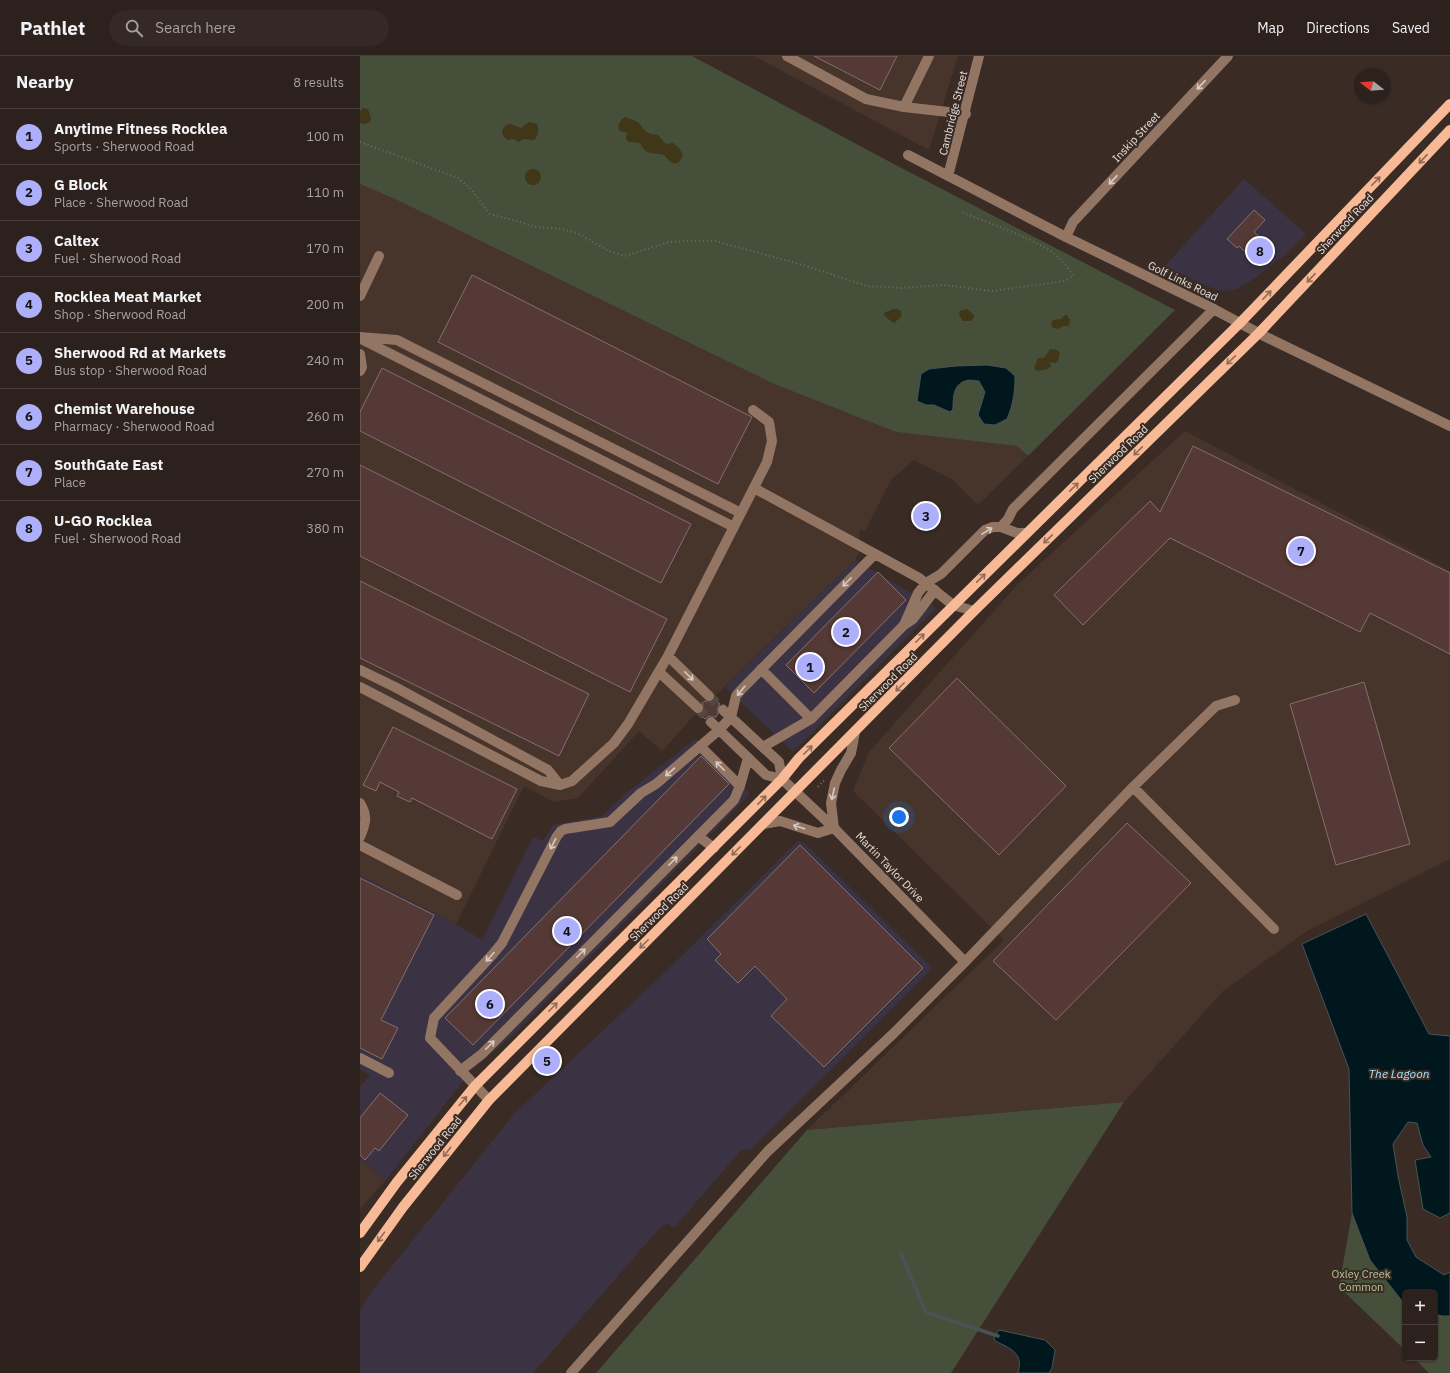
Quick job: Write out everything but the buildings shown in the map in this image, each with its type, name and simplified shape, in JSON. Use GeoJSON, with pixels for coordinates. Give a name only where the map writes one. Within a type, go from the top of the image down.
{"type":"FeatureCollection","features":[{"type":"Feature","properties":{"kind":"main road","name":"Sherwood Road"},"geometry":{"type":"LineString","coordinates":[[360,1233],[379,1209],[397,1182],[475,1086],[714,848],[782,779],[799,758],[1240,323],[1450,104]]}},
{"type":"Feature","properties":{"kind":"main road","name":"Sherwood Road"},"geometry":{"type":"LineString","coordinates":[[360,1267],[403,1207],[490,1100],[974,611],[1259,333],[1449,135]]}},
{"type":"Feature","properties":{"kind":"street"},"geometry":{"type":"LineString","coordinates":[[787,56],[866,99],[904,107],[966,114]]}},
{"type":"Feature","properties":{"kind":"street"},"geometry":{"type":"LineString","coordinates":[[904,107],[929,56]]}},
{"type":"Feature","properties":{"kind":"street","name":"Cambridge Street"},"geometry":{"type":"LineString","coordinates":[[948,176],[966,114],[980,56]]}},
{"type":"Feature","properties":{"kind":"street","name":"Inskip Street"},"geometry":{"type":"LineString","coordinates":[[1066,237],[1073,222],[1228,56]]}},
{"type":"Feature","properties":{"kind":"street","name":"Golf Links Road"},"geometry":{"type":"LineString","coordinates":[[908,155],[1066,237],[1450,426]]}},
{"type":"Feature","properties":{"kind":"street"},"geometry":{"type":"LineString","coordinates":[[360,296],[379,256]]}},
{"type":"Feature","properties":{"kind":"street"},"geometry":{"type":"LineString","coordinates":[[1001,527],[1008,520],[1013,509],[1214,309]]}},
{"type":"Feature","properties":{"kind":"street"},"geometry":{"type":"LineString","coordinates":[[360,338],[397,340],[741,513]]}},
{"type":"Feature","properties":{"kind":"street"},"geometry":{"type":"LineString","coordinates":[[360,338],[734,527]]}},
{"type":"Feature","properties":{"kind":"street"},"geometry":{"type":"LineString","coordinates":[[360,354],[362,367],[360,372]]}},
{"type":"Feature","properties":{"kind":"street"},"geometry":{"type":"LineString","coordinates":[[360,687],[541,781],[560,785],[572,781],[614,744],[628,724],[668,656],[767,462],[772,441],[769,422],[753,410]]}},
{"type":"Feature","properties":{"kind":"street"},"geometry":{"type":"LineString","coordinates":[[754,488],[919,578],[953,605],[974,611]]}},
{"type":"Feature","properties":{"kind":"street"},"geometry":{"type":"LineString","coordinates":[[904,625],[918,593],[926,583],[941,574],[985,530],[993,527],[1001,527],[1017,533],[1027,532]]}},
{"type":"Feature","properties":{"kind":"street"},"geometry":{"type":"LineString","coordinates":[[490,1100],[460,1071],[430,1038],[434,1018],[502,943],[561,831],[565,829],[610,822],[641,793],[656,784],[719,730],[731,718],[736,696],[740,691],[875,554]]}},
{"type":"Feature","properties":{"kind":"street"},"geometry":{"type":"LineString","coordinates":[[763,747],[811,719],[904,625],[913,619],[935,590]]}},
{"type":"Feature","properties":{"kind":"street"},"geometry":{"type":"LineString","coordinates":[[668,656],[709,696]]}},
{"type":"Feature","properties":{"kind":"street"},"geometry":{"type":"LineString","coordinates":[[761,669],[811,719]]}},
{"type":"Feature","properties":{"kind":"street"},"geometry":{"type":"LineString","coordinates":[[360,670],[395,687],[548,770],[560,785]]}},
{"type":"Feature","properties":{"kind":"street"},"geometry":{"type":"LineString","coordinates":[[659,672],[698,708]]}},
{"type":"Feature","properties":{"kind":"street"},"geometry":{"type":"LineString","coordinates":[[571,1373],[768,1151],[893,1034],[965,962],[1133,787],[1216,706],[1235,700]]}},
{"type":"Feature","properties":{"kind":"street"},"geometry":{"type":"LineString","coordinates":[[711,722],[766,776],[782,779],[779,762],[723,710]]}},
{"type":"Feature","properties":{"kind":"street"},"geometry":{"type":"LineString","coordinates":[[763,824],[780,821],[818,833],[834,828],[831,803],[841,770],[851,753],[855,732]]}},
{"type":"Feature","properties":{"kind":"street"},"geometry":{"type":"LineString","coordinates":[[700,746],[740,786]]}},
{"type":"Feature","properties":{"kind":"street"},"geometry":{"type":"LineString","coordinates":[[460,1071],[482,1054],[734,800],[740,786],[748,758]]}},
{"type":"Feature","properties":{"kind":"street","name":"Martin Taylor Drive"},"geometry":{"type":"LineString","coordinates":[[782,779],[834,828],[965,962]]}},
{"type":"Feature","properties":{"kind":"street"},"geometry":{"type":"LineString","coordinates":[[1133,787],[1274,929]]}},
{"type":"Feature","properties":{"kind":"street"},"geometry":{"type":"LineString","coordinates":[[360,803],[364,809],[366,824],[360,837]]}},
{"type":"Feature","properties":{"kind":"street"},"geometry":{"type":"LineString","coordinates":[[698,836],[714,848]]}},
{"type":"Feature","properties":{"kind":"street"},"geometry":{"type":"LineString","coordinates":[[360,845],[457,895]]}},
{"type":"Feature","properties":{"kind":"street"},"geometry":{"type":"LineString","coordinates":[[360,1058],[389,1073]]}},
{"type":"Feature","properties":{"kind":"path"},"geometry":{"type":"LineString","coordinates":[[360,142],[458,178],[470,188],[490,214],[535,227],[562,229],[577,233],[609,251],[625,256],[669,242],[689,240],[715,241],[802,265],[866,286],[894,288],[943,285],[992,291],[1066,281],[1073,276],[1069,269],[1053,253],[1007,230],[961,212]]}},
{"type":"Feature","properties":{"kind":"shaded area"},"geometry":{"type":"Polygon","coordinates":[[[754,56],[958,56],[929,150],[754,56]]]}},
{"type":"Feature","properties":{"kind":"shaded area"},"geometry":{"type":"Polygon","coordinates":[[[1244,179],[1306,234],[1285,255],[1255,278],[1237,289],[1222,291],[1209,287],[1165,266],[1244,179]]]}},
{"type":"Feature","properties":{"kind":"shaded area"},"geometry":{"type":"Polygon","coordinates":[[[360,184],[896,432],[1018,446],[1028,456],[978,505],[952,479],[914,460],[891,480],[865,531],[861,529],[859,534],[862,547],[855,560],[690,720],[662,751],[639,731],[578,798],[554,802],[524,786],[456,924],[360,875],[360,184]]]}},
{"type":"Feature","properties":{"kind":"shaded area"},"geometry":{"type":"Polygon","coordinates":[[[1185,431],[1450,571],[1450,859],[1307,931],[1223,991],[1124,1102],[807,1130],[1004,940],[853,791],[869,752],[1017,585],[1185,431]]]}},
{"type":"Feature","properties":{"kind":"shaded area"},"geometry":{"type":"Polygon","coordinates":[[[855,560],[936,608],[793,752],[725,687],[855,560]]]}},
{"type":"Feature","properties":{"kind":"shaded area"},"geometry":{"type":"Polygon","coordinates":[[[695,739],[750,794],[514,1034],[471,1071],[385,1181],[360,1159],[360,1087],[370,1075],[360,1069],[360,875],[456,924],[482,940],[533,837],[543,841],[553,825],[602,816],[625,794],[695,739]]]}},
{"type":"Feature","properties":{"kind":"shaded area"},"geometry":{"type":"Polygon","coordinates":[[[798,841],[806,844],[932,968],[750,1150],[742,1149],[674,1228],[667,1223],[658,1230],[533,1373],[360,1373],[360,1310],[372,1291],[515,1113],[659,978],[798,841]]]}},
{"type":"Feature","properties":{"kind":"shaded area"},"geometry":{"type":"Polygon","coordinates":[[[360,1159],[385,1181],[360,1209],[360,1159]]]}},
{"type":"Feature","properties":{"kind":"green space"},"geometry":{"type":"Polygon","coordinates":[[[360,56],[692,56],[890,162],[1175,310],[1028,456],[1017,446],[896,432],[772,383],[395,199],[360,184],[360,56]]]}},
{"type":"Feature","properties":{"kind":"green space"},"geometry":{"type":"Polygon","coordinates":[[[1124,1102],[951,1373],[596,1373],[807,1130],[1124,1102]]]}},
{"type":"Feature","properties":{"kind":"green space","name":"Oxley Creek Common"},"geometry":{"type":"Polygon","coordinates":[[[1352,1213],[1370,1260],[1402,1301],[1402,1347],[1339,1287],[1352,1213]]]}},
{"type":"Feature","properties":{"kind":"green space"},"geometry":{"type":"Polygon","coordinates":[[[1438,1315],[1450,1316],[1450,1373],[1429,1373],[1417,1361],[1438,1361],[1438,1315]]]}},
{"type":"Feature","properties":{"kind":"sand"},"geometry":{"type":"Polygon","coordinates":[[[363,108],[368,109],[371,118],[370,122],[365,124],[360,123],[360,112],[363,108]]]}},
{"type":"Feature","properties":{"kind":"sand"},"geometry":{"type":"Polygon","coordinates":[[[625,117],[638,122],[645,131],[658,135],[665,143],[673,143],[679,148],[683,155],[681,159],[674,163],[664,155],[646,151],[640,143],[628,141],[626,138],[627,133],[620,131],[619,127],[620,122],[625,117]]]}},
{"type":"Feature","properties":{"kind":"sand"},"geometry":{"type":"Polygon","coordinates":[[[529,122],[537,124],[538,126],[538,134],[534,140],[524,139],[518,142],[514,139],[507,140],[503,136],[502,131],[506,125],[511,124],[521,128],[529,122]]]}},
{"type":"Feature","properties":{"kind":"sand"},"geometry":{"type":"Polygon","coordinates":[[[533,169],[540,174],[541,177],[536,184],[533,185],[526,180],[525,177],[530,170],[533,169]]]}},
{"type":"Feature","properties":{"kind":"sand"},"geometry":{"type":"Polygon","coordinates":[[[893,309],[901,311],[901,317],[895,323],[884,315],[885,312],[893,309]]]}},
{"type":"Feature","properties":{"kind":"sand"},"geometry":{"type":"Polygon","coordinates":[[[967,309],[974,315],[973,319],[970,321],[963,321],[959,315],[960,311],[967,309]]]}},
{"type":"Feature","properties":{"kind":"sand"},"geometry":{"type":"Polygon","coordinates":[[[1067,315],[1070,320],[1069,326],[1064,326],[1057,329],[1052,327],[1051,325],[1053,320],[1061,319],[1067,315]]]}},
{"type":"Feature","properties":{"kind":"sand"},"geometry":{"type":"Polygon","coordinates":[[[1050,349],[1057,350],[1060,353],[1058,361],[1055,363],[1050,362],[1051,366],[1048,369],[1037,371],[1034,368],[1038,358],[1044,358],[1050,349]]]}},
{"type":"Feature","properties":{"kind":"water"},"geometry":{"type":"Polygon","coordinates":[[[987,365],[1006,368],[1015,376],[1015,388],[1011,409],[1007,419],[995,425],[984,424],[978,415],[985,392],[979,381],[967,380],[958,386],[954,392],[953,409],[950,412],[934,405],[926,405],[917,401],[921,374],[929,369],[987,365]]]}},
{"type":"Feature","properties":{"kind":"water","name":"The Lagoon"},"geometry":{"type":"Polygon","coordinates":[[[1366,914],[1429,1034],[1450,1036],[1450,1213],[1440,1218],[1423,1209],[1415,1160],[1431,1157],[1423,1145],[1417,1123],[1408,1122],[1393,1144],[1407,1217],[1407,1240],[1416,1257],[1444,1275],[1450,1272],[1450,1316],[1438,1315],[1438,1289],[1402,1289],[1402,1301],[1370,1260],[1352,1213],[1349,1069],[1302,944],[1366,914]]]}},
{"type":"Feature","properties":{"kind":"water"},"geometry":{"type":"Polygon","coordinates":[[[999,1330],[1045,1340],[1055,1350],[1052,1368],[1049,1373],[1018,1373],[1019,1361],[1017,1356],[1006,1346],[995,1341],[994,1337],[999,1330]]]}},
{"type":"Feature","properties":{"kind":"waterway"},"geometry":{"type":"LineString","coordinates":[[901,1254],[926,1312],[998,1336]]}},
{"type":"Feature","properties":{"kind":"tunnel"},"geometry":{"type":"LineString","coordinates":[[709,696],[723,710]]}},
{"type":"Feature","properties":{"kind":"tunnel"},"geometry":{"type":"LineString","coordinates":[[698,708],[711,722]]}},
{"type":"Feature","properties":{"kind":"place","name":"U-GO Rocklea"},"geometry":{"type":"Point","coordinates":[1260,251]}},
{"type":"Feature","properties":{"kind":"place","name":"Caltex"},"geometry":{"type":"Point","coordinates":[926,516]}},
{"type":"Feature","properties":{"kind":"place","name":"SouthGate East"},"geometry":{"type":"Point","coordinates":[1301,551]}},
{"type":"Feature","properties":{"kind":"place","name":"G Block"},"geometry":{"type":"Point","coordinates":[846,632]}},
{"type":"Feature","properties":{"kind":"place","name":"Anytime Fitness Rocklea"},"geometry":{"type":"Point","coordinates":[810,667]}},
{"type":"Feature","properties":{"kind":"place","name":"Rocklea Meat Market"},"geometry":{"type":"Point","coordinates":[567,931]}},
{"type":"Feature","properties":{"kind":"place","name":"Chemist Warehouse"},"geometry":{"type":"Point","coordinates":[490,1004]}},
{"type":"Feature","properties":{"kind":"place","name":"Sherwood Rd at Markets"},"geometry":{"type":"Point","coordinates":[547,1061]}}]}
